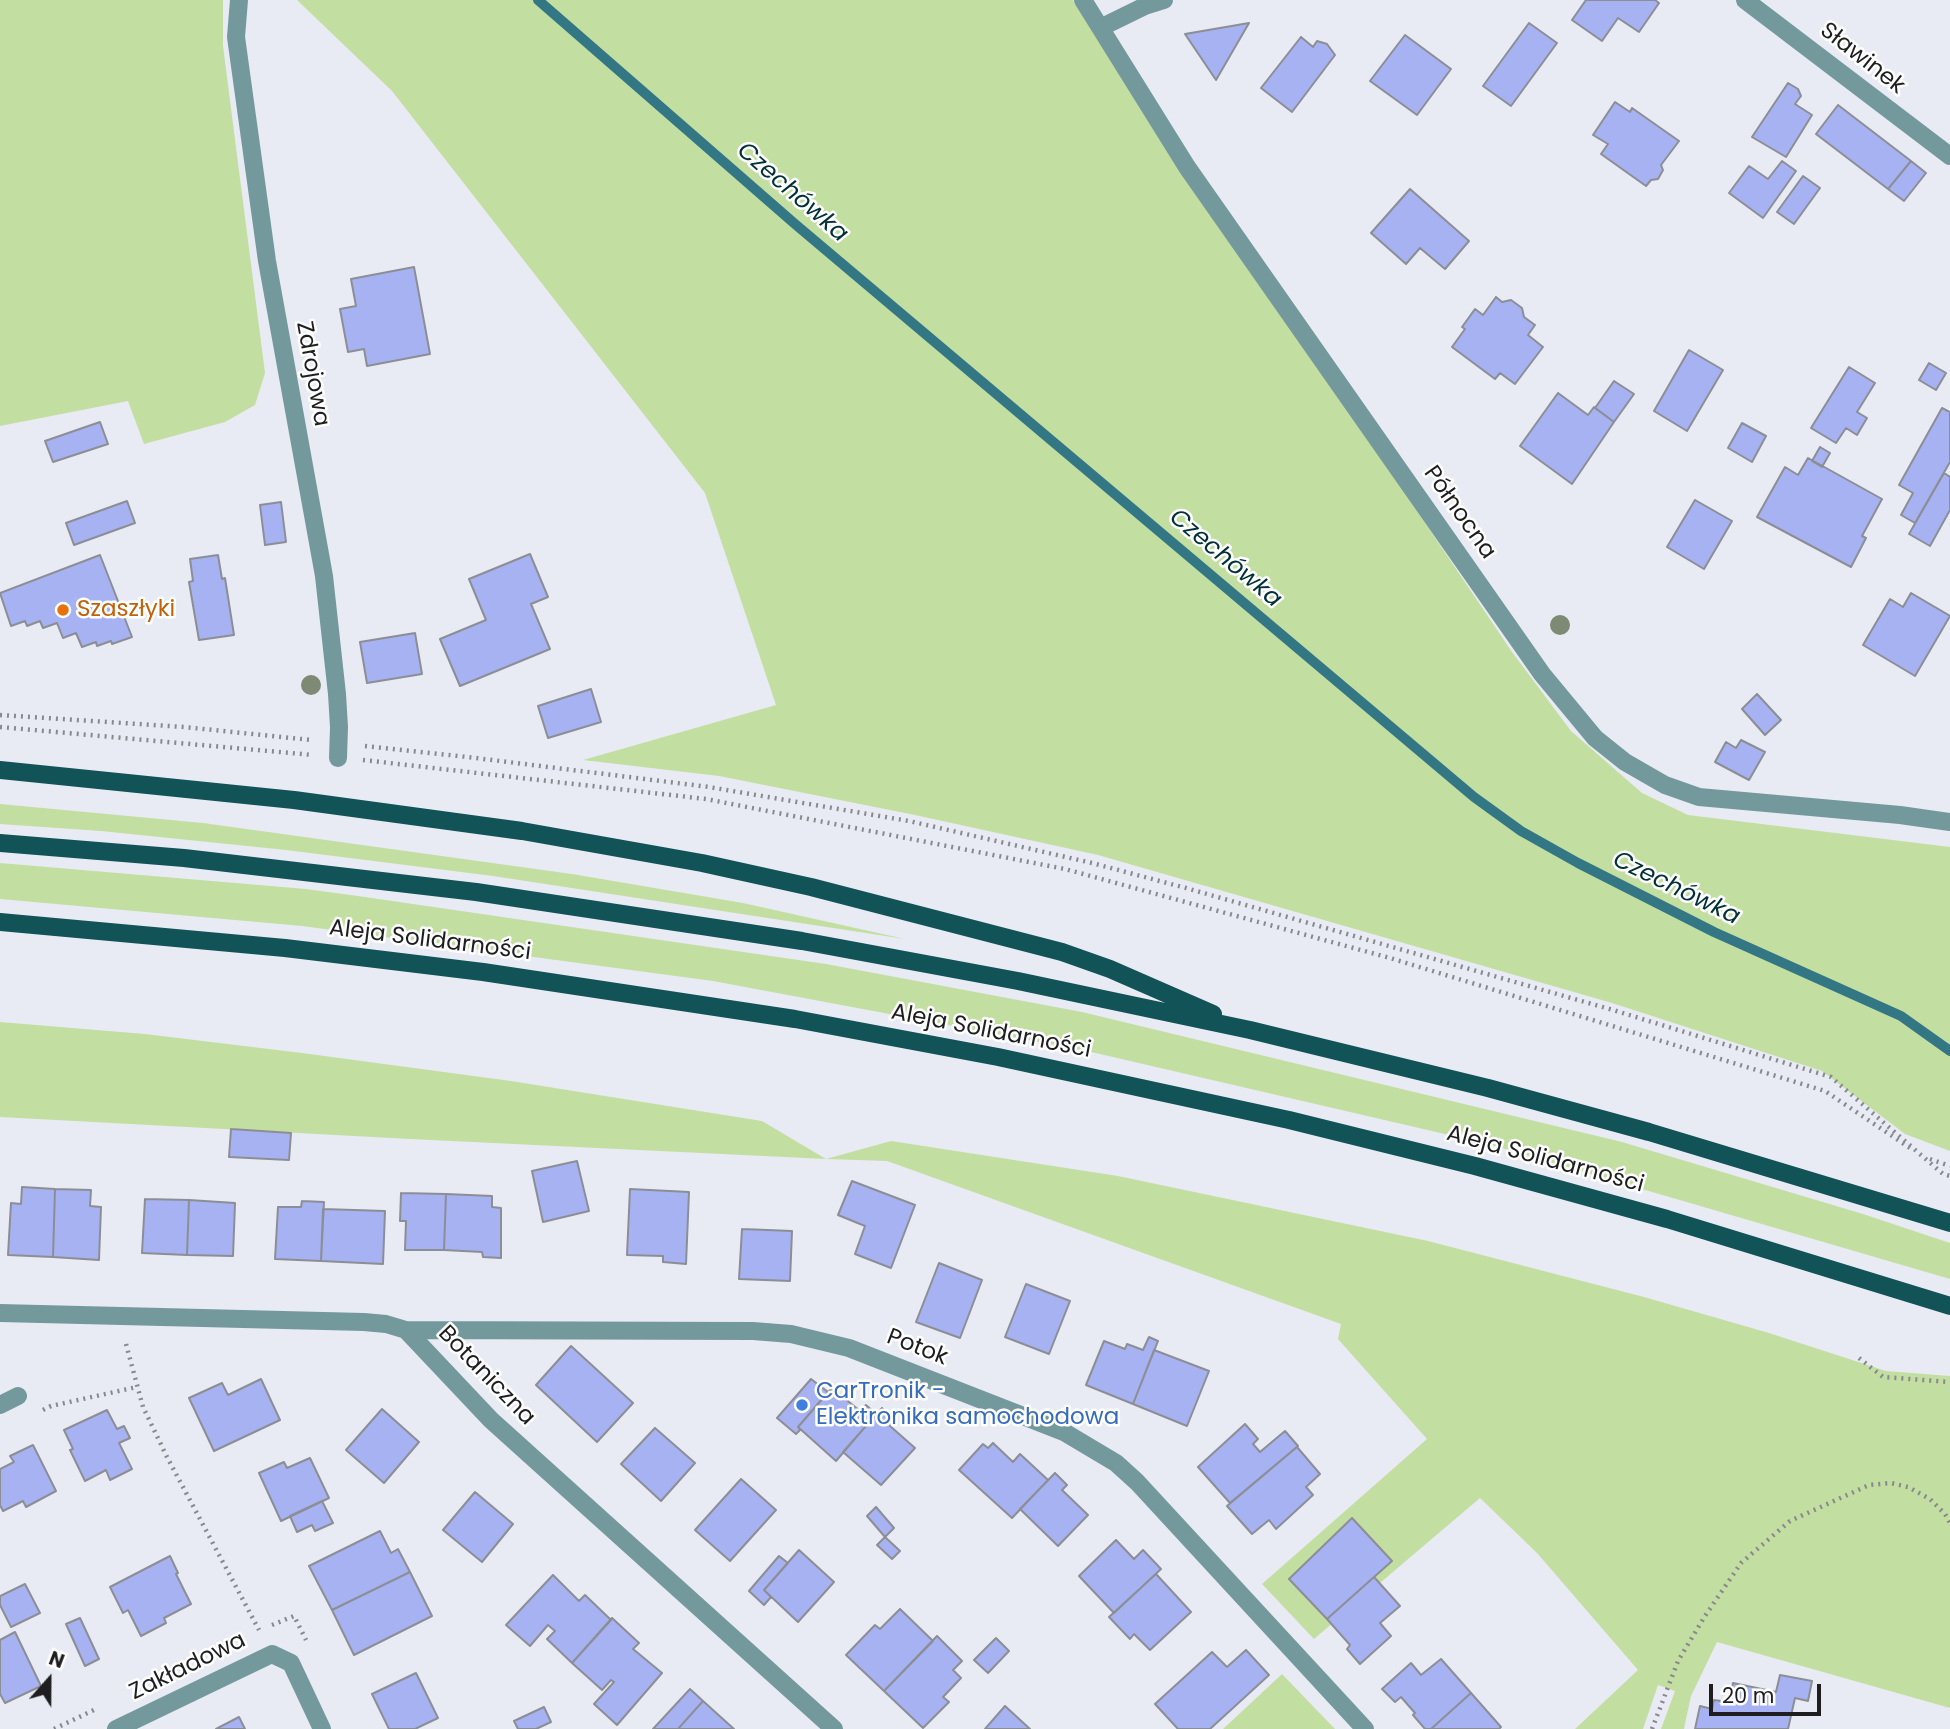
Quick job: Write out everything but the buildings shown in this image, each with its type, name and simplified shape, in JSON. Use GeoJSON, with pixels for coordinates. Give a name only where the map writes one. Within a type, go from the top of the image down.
{"type":"FeatureCollection","features":[{"type":"Feature","properties":{"kind":"main road"},"geometry":{"type":"LineString","coordinates":[[0,770],[295,800],[522,831],[702,863],[811,887],[1062,952],[1110,969],[1250,1030]]}},
{"type":"Feature","properties":{"kind":"main road"},"geometry":{"type":"LineString","coordinates":[[0,843],[197,860],[464,891],[776,937],[935,965],[1250,1030],[1474,1085],[1649,1132],[1950,1223]]}},
{"type":"Feature","properties":{"kind":"main road","name":"Aleja Solidarności"},"geometry":{"type":"LineString","coordinates":[[0,922],[285,948],[483,972],[771,1015],[998,1057],[1289,1119],[1475,1166],[1667,1219],[1950,1306]]}},
{"type":"Feature","properties":{"kind":"street","name":"Zdrojowa"},"geometry":{"type":"LineString","coordinates":[[239,0],[236,37],[267,261],[324,576],[334,665],[338,750]]}},
{"type":"Feature","properties":{"kind":"street","name":"Północna"},"geometry":{"type":"LineString","coordinates":[[1083,0],[1187,167],[1542,674],[1595,738],[1625,762],[1665,785],[1699,797],[1950,822]]}},
{"type":"Feature","properties":{"kind":"street"},"geometry":{"type":"LineString","coordinates":[[1102,27],[1144,6],[1164,0]]}},
{"type":"Feature","properties":{"kind":"street","name":"Sławinek"},"geometry":{"type":"LineString","coordinates":[[1745,0],[1950,156]]}},
{"type":"Feature","properties":{"kind":"street","name":"Botaniczna"},"geometry":{"type":"LineString","coordinates":[[0,1313],[364,1322],[386,1324],[406,1330],[491,1420],[834,1729]]}},
{"type":"Feature","properties":{"kind":"street","name":"Potok"},"geometry":{"type":"LineString","coordinates":[[406,1330],[753,1331],[791,1334],[849,1348],[1064,1432],[1116,1463],[1137,1482],[1366,1729]]}},
{"type":"Feature","properties":{"kind":"street"},"geometry":{"type":"LineString","coordinates":[[0,1405],[18,1396]]}},
{"type":"Feature","properties":{"kind":"street","name":"Zakładowa"},"geometry":{"type":"LineString","coordinates":[[116,1729],[272,1654],[291,1663],[322,1729]]}},
{"type":"Feature","properties":{"kind":"path"},"geometry":{"type":"LineString","coordinates":[[0,715],[184,727],[706,799],[1065,869],[1390,957],[1825,1090],[1925,1157],[1950,1166]]}},
{"type":"Feature","properties":{"kind":"path"},"geometry":{"type":"LineString","coordinates":[[0,727],[206,744],[468,757],[722,789],[909,821],[1092,863],[1613,1010],[1831,1077],[1943,1174],[1950,1176]]}},
{"type":"Feature","properties":{"kind":"path"},"geometry":{"type":"LineString","coordinates":[[139,1341],[125,1340],[143,1407],[166,1457],[259,1630]]}},
{"type":"Feature","properties":{"kind":"path"},"geometry":{"type":"LineString","coordinates":[[1859,1358],[1883,1377],[1950,1382]]}},
{"type":"Feature","properties":{"kind":"path"},"geometry":{"type":"LineString","coordinates":[[51,1406],[137,1387]]}},
{"type":"Feature","properties":{"kind":"path"},"geometry":{"type":"LineString","coordinates":[[1652,1729],[1678,1661],[1704,1616],[1741,1563],[1790,1521],[1869,1485],[1891,1483],[1930,1499],[1950,1522]]}},
{"type":"Feature","properties":{"kind":"green space"},"geometry":{"type":"Polygon","coordinates":[[[0,0],[223,0],[223,46],[265,373],[255,405],[225,422],[144,444],[128,401],[0,426],[0,0]]]}},
{"type":"Feature","properties":{"kind":"green space"},"geometry":{"type":"Polygon","coordinates":[[[297,0],[1073,0],[1512,652],[1571,731],[1642,793],[1688,815],[1950,847],[1950,1151],[1905,1134],[1822,1071],[1612,1003],[1098,855],[719,776],[583,760],[776,705],[705,493],[392,91],[297,0]]]}},
{"type":"Feature","properties":{"kind":"green space"},"geometry":{"type":"Polygon","coordinates":[[[0,804],[203,823],[572,874],[743,903],[905,939],[493,876],[286,850],[101,831],[0,824],[0,804]]]}},
{"type":"Feature","properties":{"kind":"green space"},"geometry":{"type":"Polygon","coordinates":[[[0,863],[306,889],[358,896],[826,964],[1082,1012],[1622,1142],[1863,1214],[1950,1243],[1950,1279],[1488,1144],[1087,1051],[713,981],[302,926],[0,899],[0,863]]]}},
{"type":"Feature","properties":{"kind":"green space"},"geometry":{"type":"Polygon","coordinates":[[[0,1022],[145,1034],[302,1053],[511,1081],[762,1121],[826,1159],[0,1117],[0,1022]]]}},
{"type":"Feature","properties":{"kind":"green space"},"geometry":{"type":"Polygon","coordinates":[[[891,1141],[1118,1176],[1428,1241],[1644,1297],[1769,1333],[1886,1371],[1950,1376],[1950,1708],[1717,1642],[1691,1696],[1684,1729],[1661,1729],[1675,1691],[1658,1685],[1643,1729],[1575,1729],[1638,1670],[1537,1553],[1480,1498],[1314,1639],[1262,1584],[1427,1439],[1338,1339],[1341,1324],[887,1161],[826,1159],[891,1141]]]}},
{"type":"Feature","properties":{"kind":"green space"},"geometry":{"type":"Polygon","coordinates":[[[1282,1674],[1335,1729],[1223,1729],[1282,1674]]]}},
{"type":"Feature","properties":{"kind":"waterway","name":"Czechówka"},"geometry":{"type":"LineString","coordinates":[[538,0],[795,224],[1474,797],[1521,831],[1578,863],[1714,932],[1901,1016],[1950,1051]]}},
{"type":"Feature","properties":{"kind":"place","name":"Szaszłyki"},"geometry":{"type":"Point","coordinates":[63,610]}},
{"type":"Feature","properties":{"kind":"place","name":"CarTronik - Elektronika samochodowa"},"geometry":{"type":"Point","coordinates":[802,1405]}}]}
